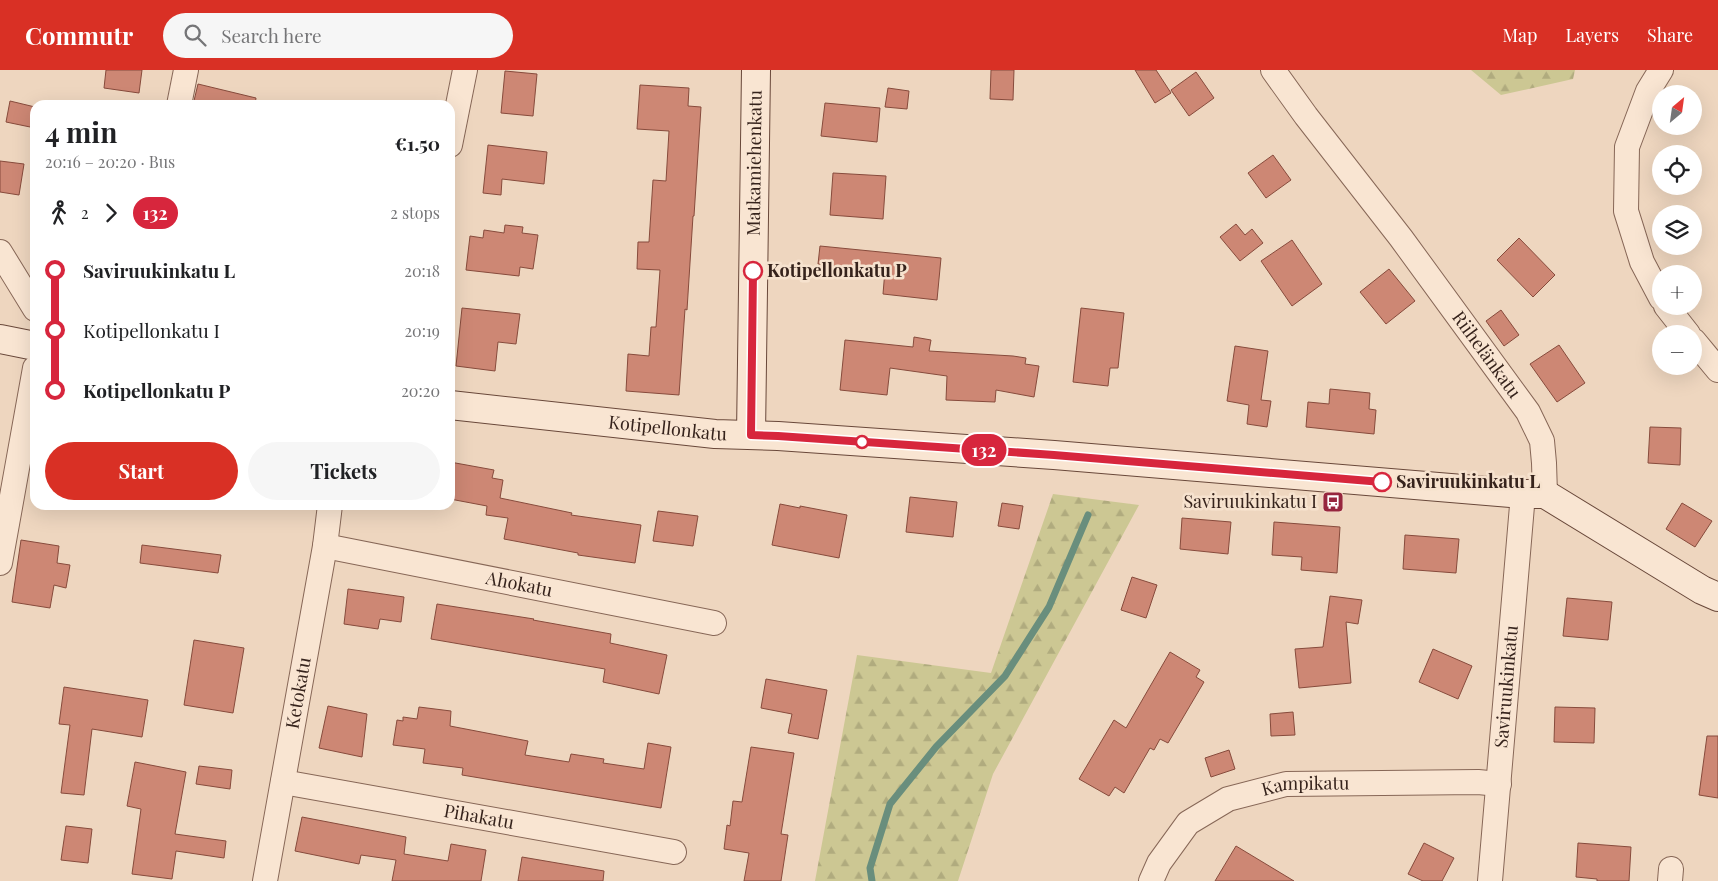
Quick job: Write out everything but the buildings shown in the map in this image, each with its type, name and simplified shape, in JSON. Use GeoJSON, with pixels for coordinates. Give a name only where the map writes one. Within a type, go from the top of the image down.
{"type":"FeatureCollection","features":[{"type":"Feature","properties":{"kind":"street"},"geometry":{"type":"LineString","coordinates":[[180,100],[186,70]]}},
{"type":"Feature","properties":{"kind":"street"},"geometry":{"type":"LineString","coordinates":[[455,120],[465,70]]}},
{"type":"Feature","properties":{"kind":"street","name":"Matkamiehenkatu"},"geometry":{"type":"LineString","coordinates":[[751,435],[756,70]]}},
{"type":"Feature","properties":{"kind":"street","name":"Riihelänkatu"},"geometry":{"type":"LineString","coordinates":[[1273,70],[1306,116],[1401,238],[1528,412],[1542,441],[1544,463],[1534,494]]}},
{"type":"Feature","properties":{"kind":"street"},"geometry":{"type":"LineString","coordinates":[[1652,281],[1642,262],[1626,210],[1627,147],[1648,91],[1661,70]]}},
{"type":"Feature","properties":{"kind":"street"},"geometry":{"type":"LineString","coordinates":[[0,252],[30,301]]}},
{"type":"Feature","properties":{"kind":"street"},"geometry":{"type":"LineString","coordinates":[[1673,315],[1681,325]]}},
{"type":"Feature","properties":{"kind":"street"},"geometry":{"type":"LineString","coordinates":[[0,339],[30,345]]}},
{"type":"Feature","properties":{"kind":"street"},"geometry":{"type":"LineString","coordinates":[[0,564],[30,396]]}},
{"type":"Feature","properties":{"kind":"street","name":"Kotipellonkatu"},"geometry":{"type":"LineString","coordinates":[[455,406],[715,434],[778,436],[1054,455],[1534,494]]}},
{"type":"Feature","properties":{"kind":"street"},"geometry":{"type":"LineString","coordinates":[[1534,494],[1702,590],[1718,597]]}},
{"type":"Feature","properties":{"kind":"street","name":"Saviruukinkatu"},"geometry":{"type":"LineString","coordinates":[[1490,881],[1499,784],[1534,494]]}},
{"type":"Feature","properties":{"kind":"street","name":"Ketokatu"},"geometry":{"type":"LineString","coordinates":[[264,881],[325,546],[329,510]]}},
{"type":"Feature","properties":{"kind":"street","name":"Ahokatu"},"geometry":{"type":"LineString","coordinates":[[325,546],[714,623]]}},
{"type":"Feature","properties":{"kind":"street","name":"Pihakatu"},"geometry":{"type":"LineString","coordinates":[[283,782],[674,852]]}},
{"type":"Feature","properties":{"kind":"street","name":"Kampikatu"},"geometry":{"type":"LineString","coordinates":[[1151,881],[1159,863],[1188,823],[1228,799],[1286,784],[1478,782],[1499,784]]}},
{"type":"Feature","properties":{"kind":"green space"},"geometry":{"type":"Polygon","coordinates":[[[1471,70],[1575,70],[1573,79],[1501,95],[1471,70]]]}},
{"type":"Feature","properties":{"kind":"green space"},"geometry":{"type":"Polygon","coordinates":[[[1053,494],[1139,505],[993,774],[958,881],[815,881],[857,655],[991,673],[1053,494]]]}},
{"type":"Feature","properties":{"kind":"waterway"},"geometry":{"type":"LineString","coordinates":[[872,881],[870,868],[890,804],[936,747],[1005,676],[1049,607],[1088,515]]}},
{"type":"Feature","properties":{"kind":"bus line","name":"132"},"geometry":{"type":"LineString","coordinates":[[753,271],[751,435],[1054,455],[1382,482]]}},
{"type":"Feature","properties":{"kind":"place","name":"Kotipellonkatu P"},"geometry":{"type":"Point","coordinates":[753,271]}},
{"type":"Feature","properties":{"kind":"place","name":"Saviruukinkatu L"},"geometry":{"type":"Point","coordinates":[1382,482]}},
{"type":"Feature","properties":{"kind":"place","name":"Saviruukinkatu I"},"geometry":{"type":"Point","coordinates":[1333,502]}}]}
